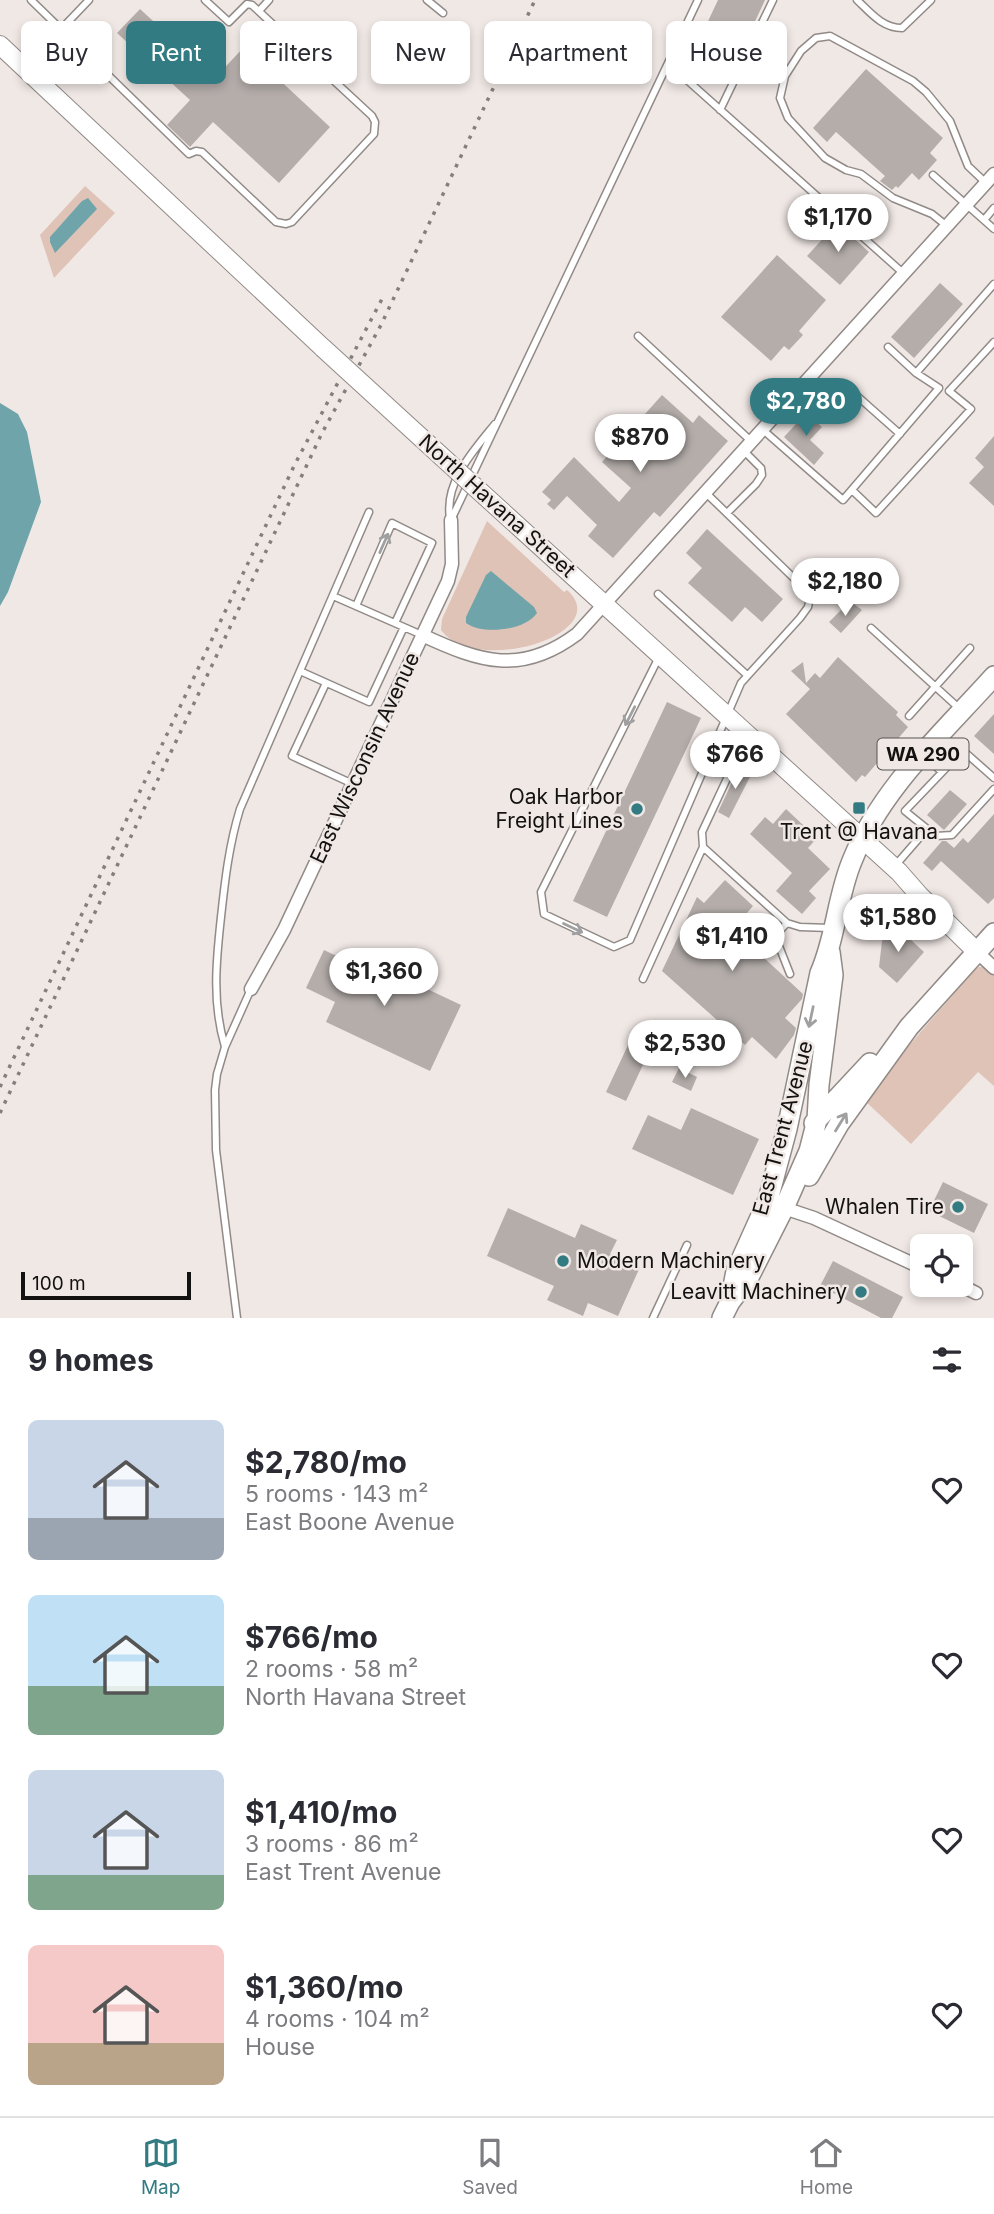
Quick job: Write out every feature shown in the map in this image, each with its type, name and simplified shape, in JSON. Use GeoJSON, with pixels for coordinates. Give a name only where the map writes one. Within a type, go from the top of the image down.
{"type":"FeatureCollection","features":[{"type":"Feature","properties":{"kind":"main road","name":"East Trent Avenue"},"geometry":{"type":"LineString","coordinates":[[780,1202],[792,1108],[820,973],[830,951],[845,881],[861,838],[885,798],[994,677]]}},
{"type":"Feature","properties":{"kind":"main road"},"geometry":{"type":"LineString","coordinates":[[817,1120],[866,1066],[909,1027],[994,933]]}},
{"type":"Feature","properties":{"kind":"main road","name":"East Trent Avenue"},"geometry":{"type":"LineString","coordinates":[[726,1310],[736,1271],[809,1151],[817,1120],[833,975],[830,951]]}},
{"type":"Feature","properties":{"kind":"main road"},"geometry":{"type":"LineString","coordinates":[[780,1202],[811,1173],[839,1124],[909,1027]]}},
{"type":"Feature","properties":{"kind":"street","name":"North Havana Street"},"geometry":{"type":"LineString","coordinates":[[0,45],[21,64]]}},
{"type":"Feature","properties":{"kind":"street","name":"North Havana Street"},"geometry":{"type":"LineString","coordinates":[[42,84],[475,487],[894,867],[994,968]]}},
{"type":"Feature","properties":{"kind":"street"},"geometry":{"type":"LineString","coordinates":[[422,635],[483,660],[540,656],[567,642],[764,430],[990,178]]}},
{"type":"Feature","properties":{"kind":"street","name":"East Wisconsin Avenue"},"geometry":{"type":"LineString","coordinates":[[251,989],[284,930],[451,571],[451,520]]}},
{"type":"Feature","properties":{"kind":"street"},"geometry":{"type":"LineString","coordinates":[[780,1202],[910,1262]]}},
{"type":"Feature","properties":{"kind":"lane"},"geometry":{"type":"LineString","coordinates":[[31,0],[53,21]]}},
{"type":"Feature","properties":{"kind":"lane"},"geometry":{"type":"LineString","coordinates":[[69,21],[89,0]]}},
{"type":"Feature","properties":{"kind":"lane"},"geometry":{"type":"LineString","coordinates":[[112,79],[189,154],[202,152],[276,222],[292,222],[374,134],[375,122],[372,116],[259,11],[247,4],[229,22],[205,0]]}},
{"type":"Feature","properties":{"kind":"lane"},"geometry":{"type":"LineString","coordinates":[[259,11],[269,0]]}},
{"type":"Feature","properties":{"kind":"lane"},"geometry":{"type":"LineString","coordinates":[[427,0],[443,13]]}},
{"type":"Feature","properties":{"kind":"lane"},"geometry":{"type":"LineString","coordinates":[[451,520],[698,0]]}},
{"type":"Feature","properties":{"kind":"lane"},"geometry":{"type":"LineString","coordinates":[[720,110],[773,0]]}},
{"type":"Feature","properties":{"kind":"lane"},"geometry":{"type":"LineString","coordinates":[[857,0],[892,28],[902,28],[931,0]]}},
{"type":"Feature","properties":{"kind":"lane"},"geometry":{"type":"LineString","coordinates":[[947,226],[932,214],[893,198],[861,174],[846,170],[825,158],[788,118],[780,98],[785,76],[801,51],[816,38],[830,36],[913,81],[950,121],[968,166],[990,178]]}},
{"type":"Feature","properties":{"kind":"lane"},"geometry":{"type":"LineString","coordinates":[[691,84],[905,274]]}},
{"type":"Feature","properties":{"kind":"lane"},"geometry":{"type":"LineString","coordinates":[[933,175],[994,229]]}},
{"type":"Feature","properties":{"kind":"lane"},"geometry":{"type":"LineString","coordinates":[[984,220],[994,208]]}},
{"type":"Feature","properties":{"kind":"lane"},"geometry":{"type":"LineString","coordinates":[[916,373],[994,284]]}},
{"type":"Feature","properties":{"kind":"lane"},"geometry":{"type":"LineString","coordinates":[[638,336],[748,447],[761,468],[762,475],[756,484],[727,513]]}},
{"type":"Feature","properties":{"kind":"lane"},"geometry":{"type":"LineString","coordinates":[[949,391],[994,342]]}},
{"type":"Feature","properties":{"kind":"lane"},"geometry":{"type":"LineString","coordinates":[[852,490],[876,513],[971,408],[949,391],[939,388],[916,373],[888,347]]}},
{"type":"Feature","properties":{"kind":"lane"},"geometry":{"type":"LineString","coordinates":[[764,430],[843,500],[939,388]]}},
{"type":"Feature","properties":{"kind":"lane"},"geometry":{"type":"LineString","coordinates":[[856,395],[900,434]]}},
{"type":"Feature","properties":{"kind":"lane"},"geometry":{"type":"LineString","coordinates":[[451,520],[449,499],[464,465],[471,451],[504,411]]}},
{"type":"Feature","properties":{"kind":"lane"},"geometry":{"type":"LineString","coordinates":[[660,654],[541,892],[544,914],[614,947],[630,940],[726,714],[747,675],[800,618],[808,607],[810,598],[805,589],[706,493]]}},
{"type":"Feature","properties":{"kind":"lane"},"geometry":{"type":"LineString","coordinates":[[225,1047],[216,1011],[215,973],[231,838],[240,809],[369,513]]}},
{"type":"Feature","properties":{"kind":"lane"},"geometry":{"type":"LineString","coordinates":[[356,606],[393,523],[432,543],[395,623]]}},
{"type":"Feature","properties":{"kind":"lane"},"geometry":{"type":"LineString","coordinates":[[658,594],[747,675]]}},
{"type":"Feature","properties":{"kind":"lane"},"geometry":{"type":"LineString","coordinates":[[333,596],[422,635]]}},
{"type":"Feature","properties":{"kind":"lane"},"geometry":{"type":"LineString","coordinates":[[300,671],[369,702],[404,627]]}},
{"type":"Feature","properties":{"kind":"lane"},"geometry":{"type":"LineString","coordinates":[[871,628],[962,712]]}},
{"type":"Feature","properties":{"kind":"lane"},"geometry":{"type":"LineString","coordinates":[[909,716],[970,648]]}},
{"type":"Feature","properties":{"kind":"lane"},"geometry":{"type":"LineString","coordinates":[[326,683],[292,756],[353,784]]}},
{"type":"Feature","properties":{"kind":"lane"},"geometry":{"type":"LineString","coordinates":[[643,979],[703,847],[702,832],[738,755],[752,738]]}},
{"type":"Feature","properties":{"kind":"lane"},"geometry":{"type":"LineString","coordinates":[[959,747],[994,778]]}},
{"type":"Feature","properties":{"kind":"lane"},"geometry":{"type":"LineString","coordinates":[[923,755],[942,772]]}},
{"type":"Feature","properties":{"kind":"lane"},"geometry":{"type":"LineString","coordinates":[[949,765],[905,811],[936,836],[952,835],[994,789]]}},
{"type":"Feature","properties":{"kind":"lane"},"geometry":{"type":"LineString","coordinates":[[894,867],[927,829]]}},
{"type":"Feature","properties":{"kind":"lane"},"geometry":{"type":"LineString","coordinates":[[703,847],[787,923],[800,927],[834,928]]}},
{"type":"Feature","properties":{"kind":"lane"},"geometry":{"type":"LineString","coordinates":[[787,923],[775,936],[790,974]]}},
{"type":"Feature","properties":{"kind":"lane"},"geometry":{"type":"LineString","coordinates":[[237,1318],[216,1150],[215,1082],[225,1047],[251,989]]}},
{"type":"Feature","properties":{"kind":"lane"},"geometry":{"type":"LineString","coordinates":[[653,1318],[687,1245]]}},
{"type":"Feature","properties":{"kind":"shaded area"},"geometry":{"type":"Polygon","coordinates":[[[85,186],[115,213],[54,278],[40,235],[85,186]]]}},
{"type":"Feature","properties":{"kind":"shaded area"},"geometry":{"type":"Polygon","coordinates":[[[487,521],[564,592],[567,590],[577,606],[573,621],[558,634],[536,644],[482,650],[458,644],[441,630],[442,619],[487,521]]]}},
{"type":"Feature","properties":{"kind":"shaded area"},"geometry":{"type":"Polygon","coordinates":[[[979,967],[985,967],[994,974],[994,1086],[978,1072],[911,1144],[863,1099],[979,967]]]}},
{"type":"Feature","properties":{"kind":"water"},"geometry":{"type":"Polygon","coordinates":[[[88,198],[97,209],[55,253],[50,237],[82,201],[88,198]]]}},
{"type":"Feature","properties":{"kind":"water"},"geometry":{"type":"Polygon","coordinates":[[[0,403],[18,414],[27,432],[41,502],[8,592],[0,606],[0,403]]]}},
{"type":"Feature","properties":{"kind":"water"},"geometry":{"type":"Polygon","coordinates":[[[491,571],[534,607],[537,613],[531,619],[513,627],[492,630],[466,623],[466,617],[486,575],[491,571]]]}},
{"type":"Feature","properties":{"kind":"building"},"geometry":{"type":"Polygon","coordinates":[[[718,0],[765,0],[755,21],[708,21],[718,0]]]}},
{"type":"Feature","properties":{"kind":"building"},"geometry":{"type":"Polygon","coordinates":[[[140,9],[153,21],[128,21],[140,9]]]}},
{"type":"Feature","properties":{"kind":"building"},"geometry":{"type":"Polygon","coordinates":[[[126,24],[126,41],[117,33],[126,24]]]}},
{"type":"Feature","properties":{"kind":"building"},"geometry":{"type":"Polygon","coordinates":[[[240,51],[240,84],[284,84],[330,127],[279,183],[213,122],[190,147],[167,125],[190,100],[173,84],[226,84],[226,66],[240,51]]]}},
{"type":"Feature","properties":{"kind":"building"},"geometry":{"type":"Polygon","coordinates":[[[866,69],[943,138],[930,153],[937,160],[919,180],[912,173],[898,188],[896,186],[892,190],[880,181],[885,176],[836,132],[827,142],[813,128],[866,69]]]}},
{"type":"Feature","properties":{"kind":"building"},"geometry":{"type":"Polygon","coordinates":[[[837,223],[869,252],[840,285],[807,256],[837,223]]]}},
{"type":"Feature","properties":{"kind":"building"},"geometry":{"type":"Polygon","coordinates":[[[777,255],[826,300],[799,331],[803,335],[789,350],[784,346],[771,361],[721,317],[777,255]]]}},
{"type":"Feature","properties":{"kind":"building"},"geometry":{"type":"Polygon","coordinates":[[[940,283],[963,304],[914,358],[891,337],[940,283]]]}},
{"type":"Feature","properties":{"kind":"building"},"geometry":{"type":"Polygon","coordinates":[[[662,395],[693,423],[699,415],[728,441],[660,517],[654,512],[613,558],[588,536],[597,525],[567,496],[554,510],[547,504],[551,500],[542,492],[574,457],[619,502],[631,488],[602,462],[662,395]]]}},
{"type":"Feature","properties":{"kind":"building"},"geometry":{"type":"Polygon","coordinates":[[[806,413],[822,427],[810,440],[824,453],[814,465],[784,437],[806,413]]]}},
{"type":"Feature","properties":{"kind":"building"},"geometry":{"type":"Polygon","coordinates":[[[994,436],[994,506],[969,483],[984,467],[975,458],[994,436]]]}},
{"type":"Feature","properties":{"kind":"building"},"geometry":{"type":"Polygon","coordinates":[[[707,529],[783,599],[762,622],[745,607],[732,622],[688,583],[702,568],[686,553],[707,529]]]}},
{"type":"Feature","properties":{"kind":"building"},"geometry":{"type":"Polygon","coordinates":[[[854,604],[862,610],[841,633],[829,622],[841,610],[845,614],[854,604]]]}},
{"type":"Feature","properties":{"kind":"building"},"geometry":{"type":"Polygon","coordinates":[[[838,657],[898,712],[896,715],[908,727],[865,777],[862,775],[856,782],[786,714],[810,689],[791,671],[803,662],[806,683],[815,673],[820,678],[838,657]]]}},
{"type":"Feature","properties":{"kind":"building","name":"Oak Harbor Freight Lines"},"geometry":{"type":"Polygon","coordinates":[[[667,702],[701,718],[607,917],[573,901],[667,702]]]}},
{"type":"Feature","properties":{"kind":"building"},"geometry":{"type":"Polygon","coordinates":[[[994,714],[994,754],[974,736],[994,714]]]}},
{"type":"Feature","properties":{"kind":"building"},"geometry":{"type":"Polygon","coordinates":[[[740,765],[753,771],[729,818],[718,812],[740,765]]]}},
{"type":"Feature","properties":{"kind":"building"},"geometry":{"type":"Polygon","coordinates":[[[950,790],[967,804],[944,830],[927,815],[950,790]]]}},
{"type":"Feature","properties":{"kind":"building"},"geometry":{"type":"Polygon","coordinates":[[[786,809],[817,838],[808,848],[830,869],[809,891],[816,898],[802,914],[776,891],[792,873],[750,834],[765,817],[773,824],[786,809]]]}},
{"type":"Feature","properties":{"kind":"building"},"geometry":{"type":"Polygon","coordinates":[[[994,814],[994,898],[988,904],[941,861],[932,871],[923,863],[942,841],[954,848],[963,838],[968,843],[994,814]]]}},
{"type":"Feature","properties":{"kind":"building"},"geometry":{"type":"Polygon","coordinates":[[[725,880],[753,906],[733,929],[803,994],[802,999],[785,1018],[796,1028],[794,1035],[776,1059],[752,1037],[745,1045],[662,971],[697,897],[704,903],[725,880]]]}},
{"type":"Feature","properties":{"kind":"building"},"geometry":{"type":"Polygon","coordinates":[[[896,926],[924,952],[897,983],[879,967],[882,941],[896,926]]]}},
{"type":"Feature","properties":{"kind":"building"},"geometry":{"type":"Polygon","coordinates":[[[324,950],[343,959],[347,951],[461,1005],[430,1071],[326,1022],[335,1002],[306,988],[324,950]]]}},
{"type":"Feature","properties":{"kind":"building"},"geometry":{"type":"Polygon","coordinates":[[[637,1026],[657,1035],[626,1101],[606,1092],[637,1026]]]}},
{"type":"Feature","properties":{"kind":"building"},"geometry":{"type":"Polygon","coordinates":[[[679,1068],[697,1077],[691,1091],[672,1082],[679,1068]]]}},
{"type":"Feature","properties":{"kind":"building"},"geometry":{"type":"Polygon","coordinates":[[[691,1108],[759,1139],[733,1195],[632,1149],[648,1115],[681,1130],[691,1108]]]}},
{"type":"Feature","properties":{"kind":"building","name":"Whalen Tire"},"geometry":{"type":"Polygon","coordinates":[[[943,1182],[988,1204],[974,1233],[929,1211],[943,1182]]]}},
{"type":"Feature","properties":{"kind":"building","name":"Modern Machinery"},"geometry":{"type":"Polygon","coordinates":[[[508,1208],[575,1238],[581,1224],[617,1240],[610,1254],[640,1267],[618,1316],[588,1303],[583,1316],[547,1300],[554,1286],[487,1256],[508,1208]]]}},
{"type":"Feature","properties":{"kind":"building","name":"Leavitt Machinery"},"geometry":{"type":"Polygon","coordinates":[[[833,1261],[903,1297],[892,1318],[881,1318],[820,1286],[833,1261]]]}},
{"type":"Feature","properties":{"kind":"railway"},"geometry":{"type":"LineString","coordinates":[[0,1113],[322,433],[381,325],[535,0]]}},
{"type":"Feature","properties":{"kind":"railway"},"geometry":{"type":"LineString","coordinates":[[0,1087],[294,466],[382,299]]}},
{"type":"Feature","properties":{"kind":"place","name":"Trent @ Havana"},"geometry":{"type":"Point","coordinates":[859,808]}},
{"type":"Feature","properties":{"kind":"place","name":"Oak Harbor Freight Lines"},"geometry":{"type":"Point","coordinates":[637,809]}},
{"type":"Feature","properties":{"kind":"place","name":"Whalen Tire"},"geometry":{"type":"Point","coordinates":[958,1207]}},
{"type":"Feature","properties":{"kind":"place","name":"Modern Machinery"},"geometry":{"type":"Point","coordinates":[563,1261]}},
{"type":"Feature","properties":{"kind":"place","name":"Leavitt Machinery"},"geometry":{"type":"Point","coordinates":[861,1292]}}]}
